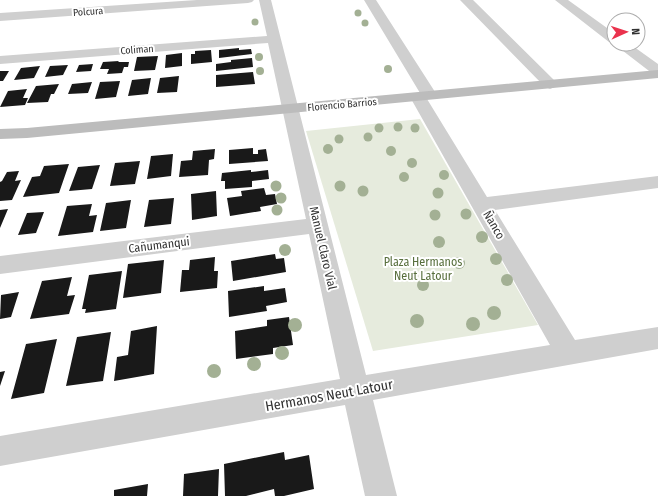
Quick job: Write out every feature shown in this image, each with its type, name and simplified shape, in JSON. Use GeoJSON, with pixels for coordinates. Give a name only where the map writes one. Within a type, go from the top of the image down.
{"type":"FeatureCollection","features":[{"type":"Feature","properties":{"kind":"main road","name":"Florencio Barrios"},"geometry":{"type":"LineString","coordinates":[[0,134],[27,133],[290,109],[658,72]]}},
{"type":"Feature","properties":{"kind":"main road","name":"Florencio Barrios"},"geometry":{"type":"LineString","coordinates":[[0,139],[27,133]]}},
{"type":"Feature","properties":{"kind":"street"},"geometry":{"type":"LineString","coordinates":[[79,11],[85,0]]}},
{"type":"Feature","properties":{"kind":"street","name":"Polcura"},"geometry":{"type":"LineString","coordinates":[[0,17],[184,2],[248,0]]}},
{"type":"Feature","properties":{"kind":"street","name":"Manuel Claro Vial"},"geometry":{"type":"LineString","coordinates":[[265,0],[381,496]]}},
{"type":"Feature","properties":{"kind":"street","name":"Ñanco"},"geometry":{"type":"LineString","coordinates":[[370,0],[424,96],[482,205],[569,354]]}},
{"type":"Feature","properties":{"kind":"street"},"geometry":{"type":"LineString","coordinates":[[466,0],[550,84]]}},
{"type":"Feature","properties":{"kind":"street"},"geometry":{"type":"LineString","coordinates":[[561,0],[606,33]]}},
{"type":"Feature","properties":{"kind":"street","name":"Coliman"},"geometry":{"type":"LineString","coordinates":[[0,60],[274,39]]}},
{"type":"Feature","properties":{"kind":"street"},"geometry":{"type":"LineString","coordinates":[[632,52],[658,72]]}},
{"type":"Feature","properties":{"kind":"street"},"geometry":{"type":"LineString","coordinates":[[482,205],[658,182]]}},
{"type":"Feature","properties":{"kind":"street","name":"Cañumanqui"},"geometry":{"type":"LineString","coordinates":[[0,265],[317,225]]}},
{"type":"Feature","properties":{"kind":"street","name":"Hermanos Neut Latour"},"geometry":{"type":"LineString","coordinates":[[0,451],[658,338]]}},
{"type":"Feature","properties":{"kind":"green space","name":"Plaza Hermanos Neut Latour"},"geometry":{"type":"Polygon","coordinates":[[[420,119],[538,325],[373,351],[306,131],[420,119]]]}},
{"type":"Feature","properties":{"kind":"building"},"geometry":{"type":"Polygon","coordinates":[[[239,48],[239,50],[251,49],[252,54],[219,58],[219,50],[239,48]]]}},
{"type":"Feature","properties":{"kind":"building"},"geometry":{"type":"Polygon","coordinates":[[[211,50],[212,62],[191,64],[191,54],[195,54],[195,51],[211,50]]]}},
{"type":"Feature","properties":{"kind":"building"},"geometry":{"type":"Polygon","coordinates":[[[182,53],[182,66],[165,68],[166,55],[182,53]]]}},
{"type":"Feature","properties":{"kind":"building"},"geometry":{"type":"Polygon","coordinates":[[[158,56],[155,70],[134,71],[137,57],[158,56]]]}},
{"type":"Feature","properties":{"kind":"building"},"geometry":{"type":"Polygon","coordinates":[[[252,58],[253,67],[216,71],[216,64],[231,62],[231,60],[252,58]]]}},
{"type":"Feature","properties":{"kind":"building"},"geometry":{"type":"Polygon","coordinates":[[[119,61],[118,62],[129,62],[128,67],[124,67],[122,73],[107,74],[109,69],[100,69],[103,62],[119,61]]]}},
{"type":"Feature","properties":{"kind":"building"},"geometry":{"type":"Polygon","coordinates":[[[93,64],[91,71],[76,72],[79,65],[93,64]]]}},
{"type":"Feature","properties":{"kind":"building"},"geometry":{"type":"Polygon","coordinates":[[[68,65],[63,75],[45,77],[50,66],[68,65]]]}},
{"type":"Feature","properties":{"kind":"building"},"geometry":{"type":"Polygon","coordinates":[[[40,66],[34,78],[14,80],[21,68],[40,66]]]}},
{"type":"Feature","properties":{"kind":"building"},"geometry":{"type":"Polygon","coordinates":[[[0,71],[9,71],[3,81],[0,81],[0,71]]]}},
{"type":"Feature","properties":{"kind":"building"},"geometry":{"type":"Polygon","coordinates":[[[253,72],[255,84],[216,87],[216,75],[253,72]]]}},
{"type":"Feature","properties":{"kind":"building"},"geometry":{"type":"Polygon","coordinates":[[[179,76],[177,92],[157,93],[160,78],[179,76]]]}},
{"type":"Feature","properties":{"kind":"building"},"geometry":{"type":"Polygon","coordinates":[[[151,78],[148,94],[128,96],[132,80],[151,78]]]}},
{"type":"Feature","properties":{"kind":"building"},"geometry":{"type":"Polygon","coordinates":[[[120,81],[116,97],[95,99],[100,82],[120,81]]]}},
{"type":"Feature","properties":{"kind":"building"},"geometry":{"type":"Polygon","coordinates":[[[92,82],[88,93],[68,94],[72,84],[92,82]]]}},
{"type":"Feature","properties":{"kind":"building"},"geometry":{"type":"Polygon","coordinates":[[[59,84],[54,94],[51,94],[48,102],[27,103],[36,86],[59,84]]]}},
{"type":"Feature","properties":{"kind":"building"},"geometry":{"type":"Polygon","coordinates":[[[27,89],[23,98],[28,98],[25,105],[0,107],[8,91],[27,89]]]}},
{"type":"Feature","properties":{"kind":"building"},"geometry":{"type":"Polygon","coordinates":[[[253,148],[253,154],[258,154],[258,150],[266,149],[268,161],[229,164],[229,150],[253,148]]]}},
{"type":"Feature","properties":{"kind":"building"},"geometry":{"type":"Polygon","coordinates":[[[215,149],[214,159],[209,160],[208,175],[179,177],[181,161],[192,160],[193,151],[215,149]]]}},
{"type":"Feature","properties":{"kind":"building"},"geometry":{"type":"Polygon","coordinates":[[[173,154],[171,176],[147,179],[151,156],[173,154]]]}},
{"type":"Feature","properties":{"kind":"building"},"geometry":{"type":"Polygon","coordinates":[[[140,161],[135,184],[110,186],[115,163],[140,161]]]}},
{"type":"Feature","properties":{"kind":"building"},"geometry":{"type":"Polygon","coordinates":[[[69,164],[59,193],[23,197],[32,177],[40,176],[44,166],[69,164]]]}},
{"type":"Feature","properties":{"kind":"building"},"geometry":{"type":"Polygon","coordinates":[[[100,165],[92,189],[69,191],[78,167],[100,165]]]}},
{"type":"Feature","properties":{"kind":"building"},"geometry":{"type":"Polygon","coordinates":[[[251,170],[251,172],[268,170],[269,179],[252,181],[252,187],[225,189],[225,181],[221,181],[222,173],[251,170]]]}},
{"type":"Feature","properties":{"kind":"building"},"geometry":{"type":"Polygon","coordinates":[[[19,171],[15,181],[21,180],[12,200],[0,201],[0,182],[7,172],[19,171]]]}},
{"type":"Feature","properties":{"kind":"building"},"geometry":{"type":"Polygon","coordinates":[[[264,188],[266,195],[275,194],[277,204],[260,207],[261,211],[230,216],[227,198],[242,196],[241,191],[264,188]]]}},
{"type":"Feature","properties":{"kind":"building"},"geometry":{"type":"Polygon","coordinates":[[[216,191],[217,216],[192,220],[191,194],[216,191]]]}},
{"type":"Feature","properties":{"kind":"building"},"geometry":{"type":"Polygon","coordinates":[[[174,198],[171,224],[144,227],[149,200],[174,198]]]}},
{"type":"Feature","properties":{"kind":"building"},"geometry":{"type":"Polygon","coordinates":[[[131,200],[126,228],[100,231],[106,203],[131,200]]]}},
{"type":"Feature","properties":{"kind":"building"},"geometry":{"type":"Polygon","coordinates":[[[92,204],[89,216],[97,215],[93,232],[58,236],[67,206],[92,204]]]}},
{"type":"Feature","properties":{"kind":"building"},"geometry":{"type":"Polygon","coordinates":[[[8,209],[0,228],[0,210],[8,209]]]}},
{"type":"Feature","properties":{"kind":"building"},"geometry":{"type":"Polygon","coordinates":[[[44,212],[36,233],[18,235],[27,213],[44,212]]]}},
{"type":"Feature","properties":{"kind":"building"},"geometry":{"type":"Polygon","coordinates":[[[275,254],[276,259],[284,258],[286,272],[233,281],[231,261],[275,254]]]}},
{"type":"Feature","properties":{"kind":"building"},"geometry":{"type":"Polygon","coordinates":[[[215,257],[214,271],[218,271],[217,288],[180,292],[182,270],[189,270],[190,260],[215,257]]]}},
{"type":"Feature","properties":{"kind":"building"},"geometry":{"type":"Polygon","coordinates":[[[164,260],[161,293],[123,298],[128,264],[164,260]]]}},
{"type":"Feature","properties":{"kind":"building"},"geometry":{"type":"Polygon","coordinates":[[[122,271],[116,309],[85,313],[86,309],[82,309],[89,275],[122,271]]]}},
{"type":"Feature","properties":{"kind":"building"},"geometry":{"type":"Polygon","coordinates":[[[72,277],[67,296],[75,295],[69,314],[30,319],[42,281],[72,277]]]}},
{"type":"Feature","properties":{"kind":"building"},"geometry":{"type":"Polygon","coordinates":[[[264,286],[264,291],[285,288],[287,302],[266,306],[267,311],[229,317],[228,291],[264,286]]]}},
{"type":"Feature","properties":{"kind":"building"},"geometry":{"type":"Polygon","coordinates":[[[19,292],[11,317],[0,319],[1,295],[19,292]]]}},
{"type":"Feature","properties":{"kind":"building"},"geometry":{"type":"Polygon","coordinates":[[[289,317],[293,345],[273,348],[273,354],[236,359],[235,331],[267,326],[267,320],[289,317]]]}},
{"type":"Feature","properties":{"kind":"building"},"geometry":{"type":"Polygon","coordinates":[[[157,326],[154,374],[114,381],[117,357],[128,355],[131,331],[157,326]]]}},
{"type":"Feature","properties":{"kind":"building"},"geometry":{"type":"Polygon","coordinates":[[[111,332],[103,381],[66,386],[77,337],[111,332]]]}},
{"type":"Feature","properties":{"kind":"building"},"geometry":{"type":"Polygon","coordinates":[[[57,339],[44,393],[11,399],[26,344],[57,339]]]}},
{"type":"Feature","properties":{"kind":"building"},"geometry":{"type":"Polygon","coordinates":[[[5,371],[0,386],[0,372],[5,371]]]}},
{"type":"Feature","properties":{"kind":"building"},"geometry":{"type":"Polygon","coordinates":[[[284,452],[285,460],[309,455],[314,489],[284,496],[275,496],[274,489],[246,496],[225,496],[224,464],[284,452]]]}},
{"type":"Feature","properties":{"kind":"building"},"geometry":{"type":"Polygon","coordinates":[[[219,469],[218,496],[183,496],[184,474],[219,469]]]}},
{"type":"Feature","properties":{"kind":"building"},"geometry":{"type":"Polygon","coordinates":[[[148,484],[147,496],[114,496],[114,490],[148,484]]]}}]}
